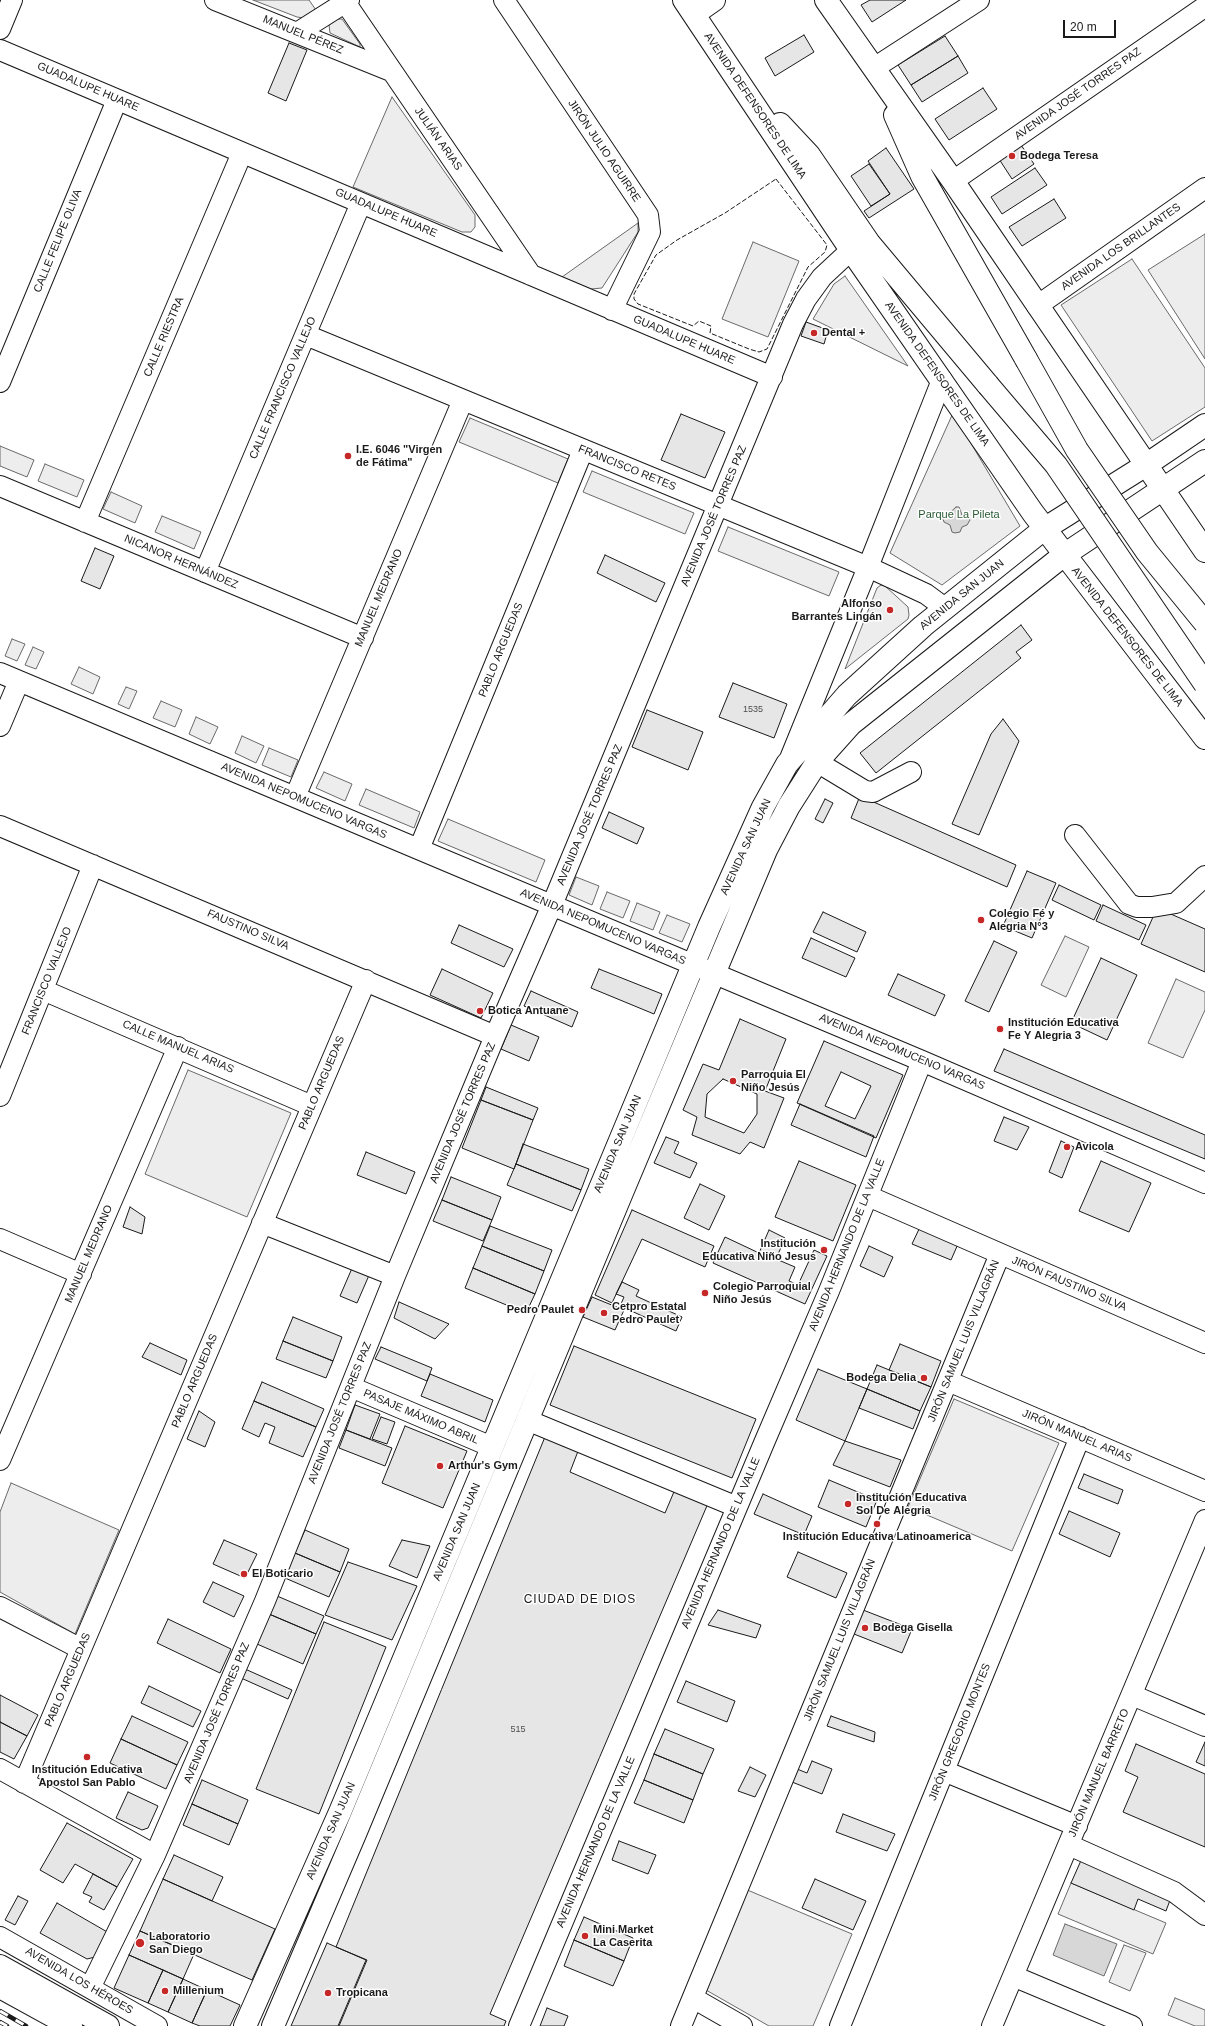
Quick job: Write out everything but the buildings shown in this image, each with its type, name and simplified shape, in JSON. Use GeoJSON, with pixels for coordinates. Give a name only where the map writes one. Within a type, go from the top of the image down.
{"type":"FeatureCollection","features":[{"type":"Feature","properties":{"kind":"main road"},"geometry":{"type":"LineString","coordinates":[[689,7],[714,0]]}},
{"type":"Feature","properties":{"kind":"main road"},"geometry":{"type":"LineString","coordinates":[[826,0],[953,181],[1162,490],[1205,551]]}},
{"type":"Feature","properties":{"kind":"main road","name":"AVENIDA DEFENSORES DE LIMA"},"geometry":{"type":"LineString","coordinates":[[689,7],[851,250],[1044,529],[1205,738]]}},
{"type":"Feature","properties":{"kind":"main road"},"geometry":{"type":"LineString","coordinates":[[874,68],[922,176],[1077,450],[1147,552],[1205,624]]}},
{"type":"Feature","properties":{"kind":"main road"},"geometry":{"type":"LineString","coordinates":[[739,81],[809,154],[869,244],[1056,465],[1205,684]]}},
{"type":"Feature","properties":{"kind":"main road","name":"AVENIDA SAN JUAN"},"geometry":{"type":"LineString","coordinates":[[245,2026],[340,1812],[693,965],[760,814],[788,764],[847,695],[945,608],[1044,529],[1146,465],[1205,425]]}},
{"type":"Feature","properties":{"kind":"main road","name":"AVENIDA SAN JUAN"},"geometry":{"type":"LineString","coordinates":[[273,2026],[356,1834],[527,1420],[714,974],[777,828],[802,784],[817,762],[851,724],[1064,555],[1205,461]]}},
{"type":"Feature","properties":{"kind":"main road"},"geometry":{"type":"LineString","coordinates":[[0,1966],[108,2026]]}},
{"type":"Feature","properties":{"kind":"main road"},"geometry":{"type":"LineString","coordinates":[[0,1987],[71,2026]]}},
{"type":"Feature","properties":{"kind":"street"},"geometry":{"type":"LineString","coordinates":[[0,29],[12,0]]}},
{"type":"Feature","properties":{"kind":"street","name":"MANUEL PÉREZ"},"geometry":{"type":"LineString","coordinates":[[215,0],[391,71]]}},
{"type":"Feature","properties":{"kind":"street","name":"JIRÓN JULIO AGUIRRE"},"geometry":{"type":"LineString","coordinates":[[504,0],[648,215],[650,232],[612,310]]}},
{"type":"Feature","properties":{"kind":"street"},"geometry":{"type":"LineString","coordinates":[[874,68],[979,0]]}},
{"type":"Feature","properties":{"kind":"street"},"geometry":{"type":"LineString","coordinates":[[297,33],[347,1]]}},
{"type":"Feature","properties":{"kind":"street","name":"JULIÁN ARIAS"},"geometry":{"type":"LineString","coordinates":[[347,1],[391,71],[531,275]]}},
{"type":"Feature","properties":{"kind":"street","name":"AVENIDA JOSÉ TORRES PAZ"},"geometry":{"type":"LineString","coordinates":[[953,181],[1202,6]]}},
{"type":"Feature","properties":{"kind":"street","name":"GUADALUPE HUARE"},"geometry":{"type":"LineString","coordinates":[[0,50],[772,377]]}},
{"type":"Feature","properties":{"kind":"street","name":"CALLE FELIPE OLIVA"},"geometry":{"type":"LineString","coordinates":[[0,382],[117,100]]}},
{"type":"Feature","properties":{"kind":"street","name":"CALLE RIESTRA"},"geometry":{"type":"LineString","coordinates":[[85,522],[242,153]]}},
{"type":"Feature","properties":{"kind":"street","name":"AVENIDA LOS BRILLANTES"},"geometry":{"type":"LineString","coordinates":[[1037,306],[1205,188]]}},
{"type":"Feature","properties":{"kind":"street","name":"CALLE FRANCISCO VALLEJO"},"geometry":{"type":"LineString","coordinates":[[205,572],[361,203]]}},
{"type":"Feature","properties":{"kind":"street","name":"AVENIDA JOSÉ TORRES PAZ"},"geometry":{"type":"LineString","coordinates":[[90,1988],[155,1855],[265,1600],[395,1276],[806,299],[822,277],[851,250]]}},
{"type":"Feature","properties":{"kind":"street","name":"FRANCISCO RETES"},"geometry":{"type":"LineString","coordinates":[[306,335],[868,567],[926,594],[945,608]]}},
{"type":"Feature","properties":{"kind":"street"},"geometry":{"type":"LineString","coordinates":[[788,764],[942,380]]}},
{"type":"Feature","properties":{"kind":"street","name":"MANUEL MEDRANO"},"geometry":{"type":"LineString","coordinates":[[295,797],[463,400]]}},
{"type":"Feature","properties":{"kind":"street","name":"PABLO ARGUEDAS"},"geometry":{"type":"LineString","coordinates":[[419,849],[583,450]]}},
{"type":"Feature","properties":{"kind":"street","name":"NICANOR HERNÁNDEZ"},"geometry":{"type":"LineString","coordinates":[[0,486],[363,638]]}},
{"type":"Feature","properties":{"kind":"street","name":"AVENIDA NEPOMUCENO VARGAS"},"geometry":{"type":"LineString","coordinates":[[0,673],[922,1061],[1205,1183]]}},
{"type":"Feature","properties":{"kind":"street"},"geometry":{"type":"LineString","coordinates":[[0,726],[19,681]]}},
{"type":"Feature","properties":{"kind":"street"},"geometry":{"type":"LineString","coordinates":[[817,762],[865,791],[873,792],[911,772]]}},
{"type":"Feature","properties":{"kind":"street","name":"FAUSTINO SILVA"},"geometry":{"type":"LineString","coordinates":[[0,826],[495,1036]]}},
{"type":"Feature","properties":{"kind":"street"},"geometry":{"type":"LineString","coordinates":[[1075,835],[1129,904],[1152,907],[1176,903],[1205,876]]}},
{"type":"Feature","properties":{"kind":"street","name":"FRANCISCO VALLEJO"},"geometry":{"type":"LineString","coordinates":[[0,1096],[93,865]]}},
{"type":"Feature","properties":{"kind":"street","name":"PABLO ARGUEDAS"},"geometry":{"type":"LineString","coordinates":[[24,1783],[366,980]]}},
{"type":"Feature","properties":{"kind":"street","name":"CALLE MANUEL ARIAS"},"geometry":{"type":"LineString","coordinates":[[43,990],[312,1106]]}},
{"type":"Feature","properties":{"kind":"street","name":"MANUEL MEDRANO"},"geometry":{"type":"LineString","coordinates":[[0,1460],[178,1047]]}},
{"type":"Feature","properties":{"kind":"street","name":"AVENIDA HERNANDO DE LA VALLE"},"geometry":{"type":"LineString","coordinates":[[520,2026],[868,1196],[922,1061]]}},
{"type":"Feature","properties":{"kind":"street","name":"JIRÓN FAUSTINO SILVA"},"geometry":{"type":"LineString","coordinates":[[868,1196],[1205,1343]]}},
{"type":"Feature","properties":{"kind":"street"},"geometry":{"type":"LineString","coordinates":[[262,1224],[395,1276]]}},
{"type":"Feature","properties":{"kind":"street"},"geometry":{"type":"LineString","coordinates":[[0,1239],[80,1274]]}},
{"type":"Feature","properties":{"kind":"street","name":"JIRÓN SAMUEL LUIS VILLAGRÁN"},"geometry":{"type":"LineString","coordinates":[[681,2026],[1000,1254]]}},
{"type":"Feature","properties":{"kind":"street","name":"JIRÓN MANUEL ARIAS"},"geometry":{"type":"LineString","coordinates":[[948,1381],[1205,1491]]}},
{"type":"Feature","properties":{"kind":"street","name":"PASAJE MÁXIMO ABRIL"},"geometry":{"type":"LineString","coordinates":[[351,1388],[492,1447]]}},
{"type":"Feature","properties":{"kind":"street"},"geometry":{"type":"LineString","coordinates":[[527,1420],[737,1507]]}},
{"type":"Feature","properties":{"kind":"street","name":"JIRÓN GREGORIO MONTES"},"geometry":{"type":"LineString","coordinates":[[840,2026],[1080,1437]]}},
{"type":"Feature","properties":{"kind":"street","name":"JIRÓN MANUEL BARRETO"},"geometry":{"type":"LineString","coordinates":[[992,2026],[1205,1520]]}},
{"type":"Feature","properties":{"kind":"street"},"geometry":{"type":"LineString","coordinates":[[0,1607],[81,1649]]}},
{"type":"Feature","properties":{"kind":"street"},"geometry":{"type":"LineString","coordinates":[[1132,1695],[1205,1726]]}},
{"type":"Feature","properties":{"kind":"street"},"geometry":{"type":"LineString","coordinates":[[0,1770],[155,1855]]}},
{"type":"Feature","properties":{"kind":"street"},"geometry":{"type":"LineString","coordinates":[[944,1770],[1077,1826]]}},
{"type":"Feature","properties":{"kind":"street"},"geometry":{"type":"LineString","coordinates":[[1069,1844],[1174,1892],[1205,1915]]}},
{"type":"Feature","properties":{"kind":"street","name":"AVENIDA LOS HÉROES"},"geometry":{"type":"LineString","coordinates":[[0,1937],[157,2026]]}},
{"type":"Feature","properties":{"kind":"street"},"geometry":{"type":"LineString","coordinates":[[1013,1976],[1132,2026]]}},
{"type":"Feature","properties":{"kind":"street"},"geometry":{"type":"LineString","coordinates":[[693,1998],[742,2026]]}},
{"type":"Feature","properties":{"kind":"shaded area"},"geometry":{"type":"Polygon","coordinates":[[[253,0],[309,0],[318,13],[304,18],[297,17],[253,0]]]}},
{"type":"Feature","properties":{"kind":"shaded area"},"geometry":{"type":"Polygon","coordinates":[[[338,19],[342,19],[360,44],[360,47],[330,33],[329,25],[338,19]]]}},
{"type":"Feature","properties":{"kind":"shaded area"},"geometry":{"type":"Polygon","coordinates":[[[392,97],[475,215],[475,227],[471,232],[462,232],[353,187],[392,97]]]}},
{"type":"Feature","properties":{"kind":"shaded area"},"geometry":{"type":"Polygon","coordinates":[[[638,223],[638,232],[602,288],[591,289],[562,277],[638,223]]]}},
{"type":"Feature","properties":{"kind":"shaded area"},"geometry":{"type":"Polygon","coordinates":[[[1205,234],[1205,359],[1148,270],[1205,234]]]}},
{"type":"Feature","properties":{"kind":"shaded area"},"geometry":{"type":"Polygon","coordinates":[[[753,242],[799,261],[768,337],[722,319],[753,242]]]}},
{"type":"Feature","properties":{"kind":"shaded area"},"geometry":{"type":"Polygon","coordinates":[[[1132,259],[1205,368],[1205,407],[1152,441],[1061,305],[1132,259]]]}},
{"type":"Feature","properties":{"kind":"shaded area"},"geometry":{"type":"Polygon","coordinates":[[[845,276],[908,366],[813,319],[834,284],[845,276]]]}},
{"type":"Feature","properties":{"kind":"shaded area","name":"Parque La Pileta"},"geometry":{"type":"Polygon","coordinates":[[[953,413],[1020,526],[942,585],[890,553],[953,413]]]}},
{"type":"Feature","properties":{"kind":"shaded area"},"geometry":{"type":"Polygon","coordinates":[[[470,418],[568,459],[558,483],[459,442],[470,418]]]}},
{"type":"Feature","properties":{"kind":"shaded area"},"geometry":{"type":"Polygon","coordinates":[[[0,446],[34,460],[27,477],[0,466],[0,446]]]}},
{"type":"Feature","properties":{"kind":"shaded area"},"geometry":{"type":"Polygon","coordinates":[[[45,464],[84,480],[77,497],[38,481],[45,464]]]}},
{"type":"Feature","properties":{"kind":"shaded area"},"geometry":{"type":"Polygon","coordinates":[[[592,471],[694,513],[685,534],[583,492],[592,471]]]}},
{"type":"Feature","properties":{"kind":"shaded area"},"geometry":{"type":"Polygon","coordinates":[[[111,492],[142,506],[135,523],[103,509],[111,492]]]}},
{"type":"Feature","properties":{"kind":"shaded area"},"geometry":{"type":"Polygon","coordinates":[[[956,507],[959,507],[962,515],[968,517],[970,520],[967,525],[962,527],[960,532],[955,533],[952,532],[950,525],[944,522],[943,519],[956,507]]]}},
{"type":"Feature","properties":{"kind":"shaded area"},"geometry":{"type":"Polygon","coordinates":[[[162,516],[201,532],[194,549],[155,532],[162,516]]]}},
{"type":"Feature","properties":{"kind":"shaded area"},"geometry":{"type":"Polygon","coordinates":[[[728,527],[839,572],[829,596],[718,551],[728,527]]]}},
{"type":"Feature","properties":{"kind":"shaded area"},"geometry":{"type":"Polygon","coordinates":[[[881,585],[885,586],[908,607],[908,619],[845,669],[877,588],[881,585]]]}},
{"type":"Feature","properties":{"kind":"shaded area"},"geometry":{"type":"Polygon","coordinates":[[[12,639],[25,644],[17,661],[5,656],[12,639]]]}},
{"type":"Feature","properties":{"kind":"shaded area"},"geometry":{"type":"Polygon","coordinates":[[[33,647],[44,652],[36,669],[25,665],[33,647]]]}},
{"type":"Feature","properties":{"kind":"shaded area"},"geometry":{"type":"Polygon","coordinates":[[[79,667],[100,677],[93,694],[71,684],[79,667]]]}},
{"type":"Feature","properties":{"kind":"shaded area"},"geometry":{"type":"Polygon","coordinates":[[[126,687],[137,691],[129,709],[118,704],[126,687]]]}},
{"type":"Feature","properties":{"kind":"shaded area"},"geometry":{"type":"Polygon","coordinates":[[[161,701],[182,710],[175,727],[153,718],[161,701]]]}},
{"type":"Feature","properties":{"kind":"shaded area"},"geometry":{"type":"Polygon","coordinates":[[[196,717],[218,727],[210,744],[189,734],[196,717]]]}},
{"type":"Feature","properties":{"kind":"shaded area"},"geometry":{"type":"Polygon","coordinates":[[[242,736],[264,746],[256,763],[235,753],[242,736]]]}},
{"type":"Feature","properties":{"kind":"shaded area"},"geometry":{"type":"Polygon","coordinates":[[[269,748],[298,760],[291,777],[262,765],[269,748]]]}},
{"type":"Feature","properties":{"kind":"shaded area"},"geometry":{"type":"Polygon","coordinates":[[[324,772],[352,784],[345,801],[316,788],[324,772]]]}},
{"type":"Feature","properties":{"kind":"shaded area"},"geometry":{"type":"Polygon","coordinates":[[[366,789],[420,812],[414,828],[359,805],[366,789]]]}},
{"type":"Feature","properties":{"kind":"shaded area"},"geometry":{"type":"Polygon","coordinates":[[[448,819],[545,860],[536,882],[438,841],[448,819]]]}},
{"type":"Feature","properties":{"kind":"shaded area"},"geometry":{"type":"Polygon","coordinates":[[[576,877],[599,886],[592,905],[569,895],[576,877]]]}},
{"type":"Feature","properties":{"kind":"shaded area"},"geometry":{"type":"Polygon","coordinates":[[[607,892],[630,901],[623,918],[600,909],[607,892]]]}},
{"type":"Feature","properties":{"kind":"shaded area"},"geometry":{"type":"Polygon","coordinates":[[[637,903],[660,912],[653,930],[630,921],[637,903]]]}},
{"type":"Feature","properties":{"kind":"shaded area"},"geometry":{"type":"Polygon","coordinates":[[[667,915],[690,924],[682,942],[659,933],[667,915]]]}},
{"type":"Feature","properties":{"kind":"shaded area"},"geometry":{"type":"Polygon","coordinates":[[[1065,936],[1089,947],[1066,997],[1041,985],[1065,936]]]}},
{"type":"Feature","properties":{"kind":"shaded area"},"geometry":{"type":"Polygon","coordinates":[[[1176,979],[1205,992],[1205,1010],[1183,1058],[1148,1043],[1176,979]]]}},
{"type":"Feature","properties":{"kind":"shaded area"},"geometry":{"type":"Polygon","coordinates":[[[188,1070],[291,1113],[247,1217],[145,1174],[188,1070]]]}},
{"type":"Feature","properties":{"kind":"shaded area"},"geometry":{"type":"Polygon","coordinates":[[[954,1399],[1059,1443],[1012,1551],[908,1507],[954,1399]]]}},
{"type":"Feature","properties":{"kind":"shaded area"},"geometry":{"type":"Polygon","coordinates":[[[11,1483],[119,1530],[75,1634],[0,1592],[0,1512],[11,1483]]]}},
{"type":"Feature","properties":{"kind":"shaded area"},"geometry":{"type":"Polygon","coordinates":[[[1071,1883],[1166,1923],[1153,1954],[1058,1914],[1071,1883]]]}},
{"type":"Feature","properties":{"kind":"shaded area"},"geometry":{"type":"Polygon","coordinates":[[[745,1889],[852,1934],[813,2026],[769,2026],[706,1990],[745,1889]]]}},
{"type":"Feature","properties":{"kind":"shaded area"},"geometry":{"type":"Polygon","coordinates":[[[1065,1924],[1117,1944],[1104,1976],[1053,1955],[1065,1924]]]}},
{"type":"Feature","properties":{"kind":"shaded area"},"geometry":{"type":"Polygon","coordinates":[[[1124,1945],[1146,1953],[1130,1991],[1109,1982],[1124,1945]]]}},
{"type":"Feature","properties":{"kind":"shaded area"},"geometry":{"type":"Polygon","coordinates":[[[1175,1998],[1205,2010],[1205,2026],[1195,2026],[1168,2015],[1175,1998]]]}},
{"type":"Feature","properties":{"kind":"railway"},"geometry":{"type":"LineString","coordinates":[[0,2011],[26,2026]]}},
{"type":"Feature","properties":{"kind":"railway"},"geometry":{"type":"LineString","coordinates":[[0,2022],[7,2026]]}},
{"type":"Feature","properties":{"kind":"fence"},"geometry":{"type":"LineString","coordinates":[[776,179],[827,245],[825,252],[808,267],[767,349],[759,352],[749,349],[710,333],[711,326],[699,321],[693,326],[638,304],[634,299],[634,294],[656,255],[677,240],[725,213],[776,179]]}},
{"type":"Feature","properties":{"kind":"place","name":"Bodega Teresa"},"geometry":{"type":"Point","coordinates":[1012,156]}},
{"type":"Feature","properties":{"kind":"place","name":"Dental +"},"geometry":{"type":"Point","coordinates":[814,333]}},
{"type":"Feature","properties":{"kind":"place","name":"I.E. 6046 \"Virgen de Fátima\""},"geometry":{"type":"Point","coordinates":[348,456]}},
{"type":"Feature","properties":{"kind":"place","name":"Alfonso Barrantes Lingán"},"geometry":{"type":"Point","coordinates":[890,610]}},
{"type":"Feature","properties":{"kind":"place","name":"Colegio Fé y Alegria N°3"},"geometry":{"type":"Point","coordinates":[981,920]}},
{"type":"Feature","properties":{"kind":"place","name":"Botica Antuane"},"geometry":{"type":"Point","coordinates":[480,1011]}},
{"type":"Feature","properties":{"kind":"place","name":"Institución Educativa Fe Y Alegria 3"},"geometry":{"type":"Point","coordinates":[1000,1029]}},
{"type":"Feature","properties":{"kind":"place","name":"Parroquia El Niño Jesús"},"geometry":{"type":"Point","coordinates":[733,1081]}},
{"type":"Feature","properties":{"kind":"place","name":"Avicola"},"geometry":{"type":"Point","coordinates":[1067,1147]}},
{"type":"Feature","properties":{"kind":"place","name":"Institución Educativa Niño Jesus"},"geometry":{"type":"Point","coordinates":[824,1250]}},
{"type":"Feature","properties":{"kind":"place","name":"Colegio Parroquial Niño Jesús"},"geometry":{"type":"Point","coordinates":[705,1293]}},
{"type":"Feature","properties":{"kind":"place","name":"Pedro Paulet"},"geometry":{"type":"Point","coordinates":[582,1310]}},
{"type":"Feature","properties":{"kind":"place","name":"Cetpro Estatal Pedro Paulet"},"geometry":{"type":"Point","coordinates":[604,1313]}},
{"type":"Feature","properties":{"kind":"place","name":"Bodega Delia"},"geometry":{"type":"Point","coordinates":[924,1378]}},
{"type":"Feature","properties":{"kind":"place","name":"Arthur's Gym"},"geometry":{"type":"Point","coordinates":[440,1466]}},
{"type":"Feature","properties":{"kind":"place","name":"Institución Educativa Sol De Alegria"},"geometry":{"type":"Point","coordinates":[848,1504]}},
{"type":"Feature","properties":{"kind":"place","name":"Institución Educativa Latinoamerica"},"geometry":{"type":"Point","coordinates":[877,1524]}},
{"type":"Feature","properties":{"kind":"place","name":"El Boticario"},"geometry":{"type":"Point","coordinates":[244,1574]}},
{"type":"Feature","properties":{"kind":"place","name":"Bodega Gisella"},"geometry":{"type":"Point","coordinates":[865,1628]}},
{"type":"Feature","properties":{"kind":"place","name":"Institución Educativa Apostol San Pablo"},"geometry":{"type":"Point","coordinates":[87,1757]}},
{"type":"Feature","properties":{"kind":"place","name":"Mini Market La Caserita"},"geometry":{"type":"Point","coordinates":[585,1936]}},
{"type":"Feature","properties":{"kind":"place","name":"Laboratorio San Diego"},"geometry":{"type":"Point","coordinates":[140,1943]}},
{"type":"Feature","properties":{"kind":"place","name":"Millenium"},"geometry":{"type":"Point","coordinates":[165,1991]}},
{"type":"Feature","properties":{"kind":"place","name":"Tropicana"},"geometry":{"type":"Point","coordinates":[328,1993]}},
{"type":"Feature","properties":{"kind":"district","name":"CIUDAD DE DIOS"},"geometry":{"type":"Point","coordinates":[580,1600]}}]}
